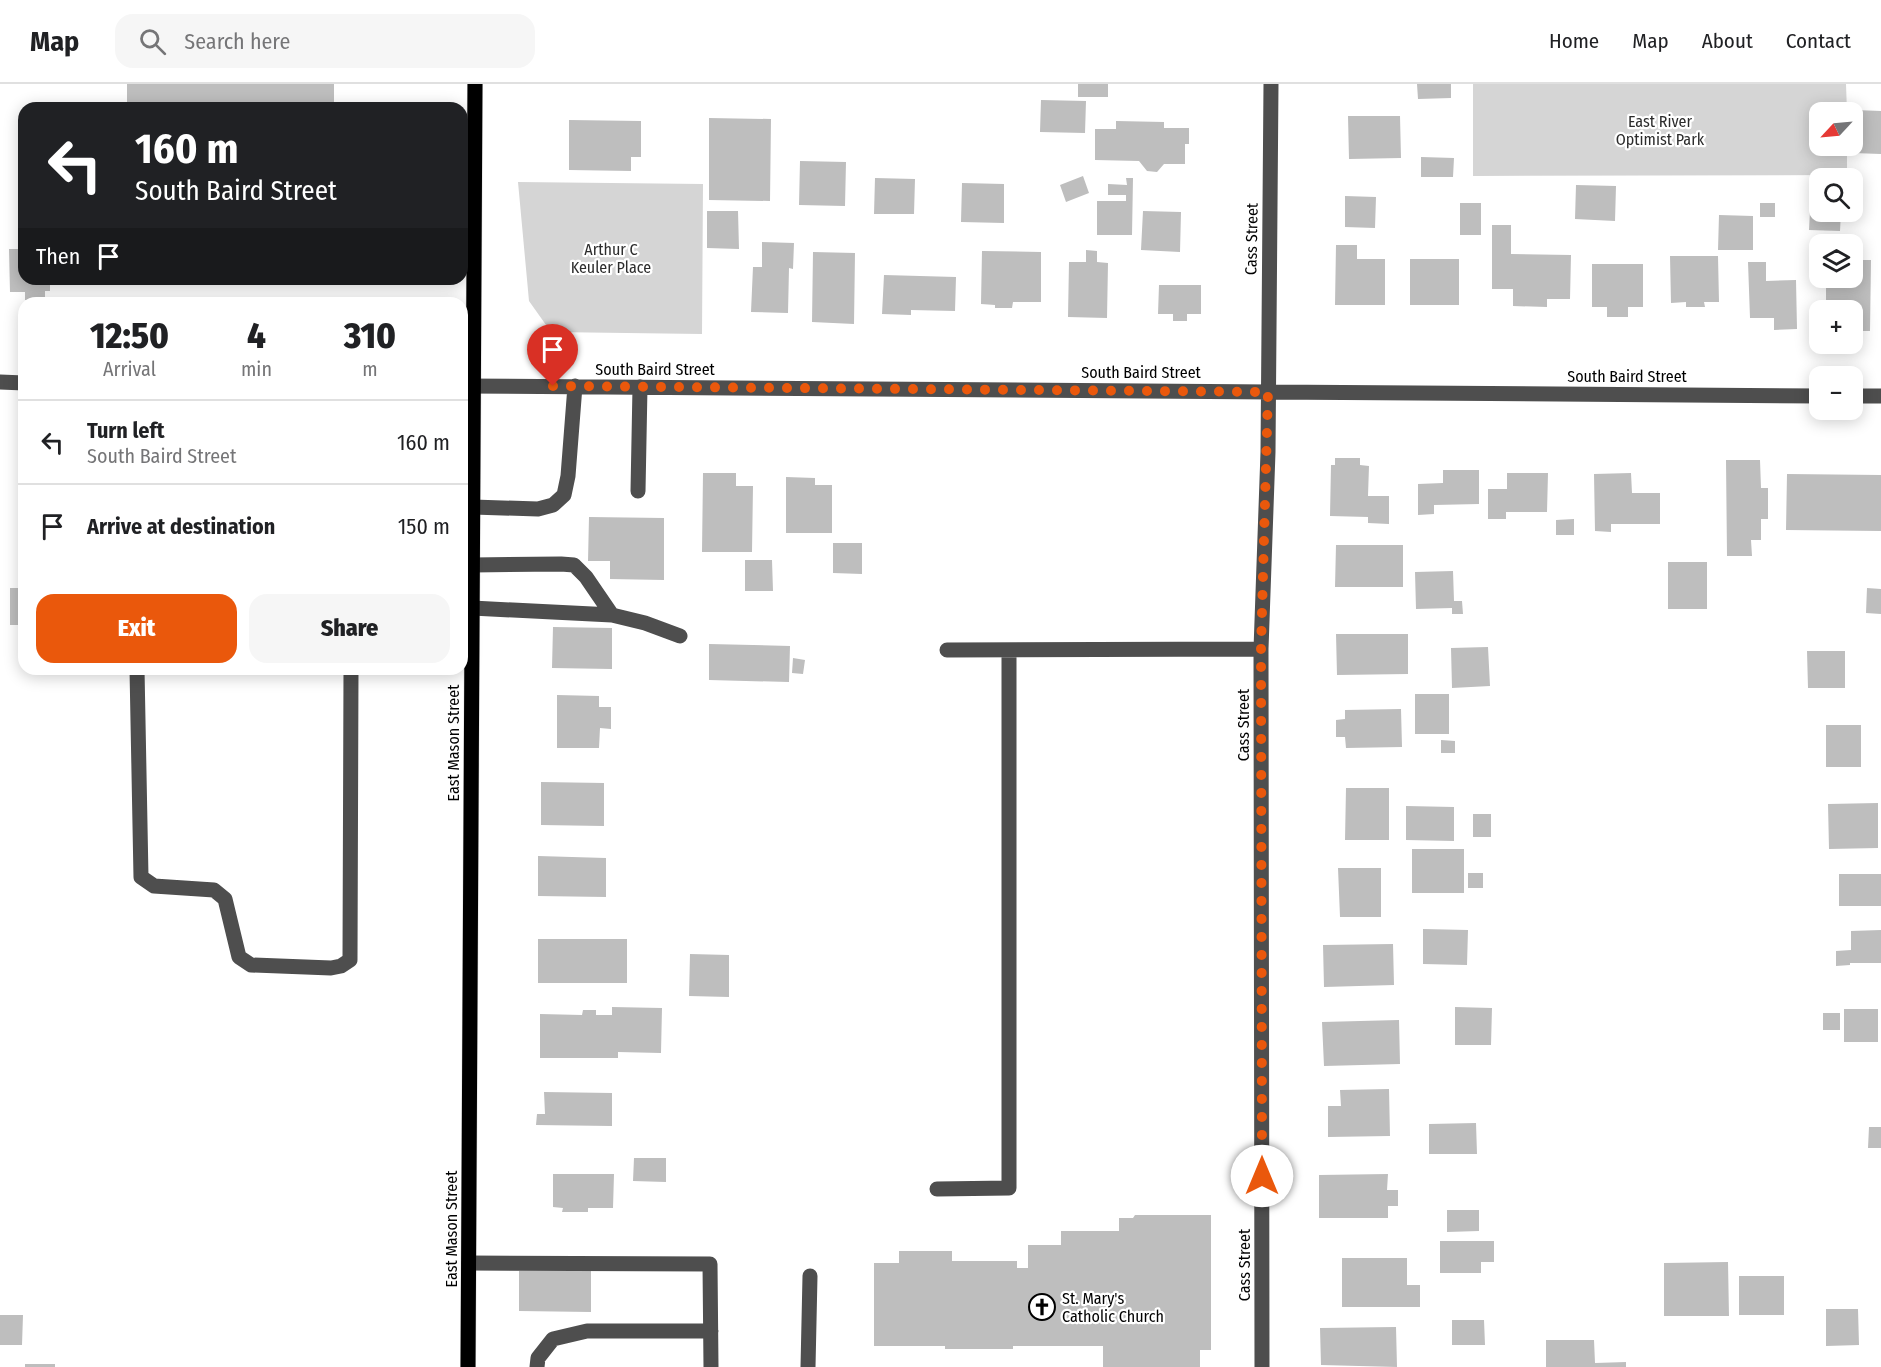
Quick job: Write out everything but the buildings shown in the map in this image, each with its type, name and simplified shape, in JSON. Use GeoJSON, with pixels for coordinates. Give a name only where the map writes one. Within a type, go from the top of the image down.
{"type":"FeatureCollection","features":[{"type":"Feature","properties":{"kind":"main road","name":"East Mason Street"},"geometry":{"type":"LineString","coordinates":[[468,583],[472,565],[468,386],[475,84]]}},
{"type":"Feature","properties":{"kind":"main road","name":"East Mason Street"},"geometry":{"type":"LineString","coordinates":[[468,592],[472,608],[468,1367]]}},
{"type":"Feature","properties":{"kind":"street","name":"Cass Street"},"geometry":{"type":"LineString","coordinates":[[1262,1367],[1261,649],[1268,392],[1271,84]]}},
{"type":"Feature","properties":{"kind":"street"},"geometry":{"type":"LineString","coordinates":[[0,382],[18,382]]}},
{"type":"Feature","properties":{"kind":"street","name":"South Baird Street"},"geometry":{"type":"LineString","coordinates":[[468,386],[1809,396]]}},
{"type":"Feature","properties":{"kind":"street"},"geometry":{"type":"LineString","coordinates":[[472,507],[538,509],[553,506],[564,495],[575,386]]}},
{"type":"Feature","properties":{"kind":"street"},"geometry":{"type":"LineString","coordinates":[[638,490],[640,387]]}},
{"type":"Feature","properties":{"kind":"street"},"geometry":{"type":"LineString","coordinates":[[1863,396],[1881,396]]}},
{"type":"Feature","properties":{"kind":"street"},"geometry":{"type":"LineString","coordinates":[[472,565],[561,564],[574,566],[586,577],[612,615]]}},
{"type":"Feature","properties":{"kind":"street"},"geometry":{"type":"LineString","coordinates":[[472,608],[612,615],[645,623],[680,636]]}},
{"type":"Feature","properties":{"kind":"street"},"geometry":{"type":"LineString","coordinates":[[947,650],[1261,649]]}},
{"type":"Feature","properties":{"kind":"street"},"geometry":{"type":"LineString","coordinates":[[937,1189],[1009,1188],[1009,650]]}},
{"type":"Feature","properties":{"kind":"street"},"geometry":{"type":"LineString","coordinates":[[138,675],[141,877],[154,886],[214,890],[225,899],[239,957],[251,965],[331,968],[341,966],[350,960],[351,675]]}},
{"type":"Feature","properties":{"kind":"street"},"geometry":{"type":"LineString","coordinates":[[469,1263],[710,1264],[711,1367]]}},
{"type":"Feature","properties":{"kind":"street"},"geometry":{"type":"LineString","coordinates":[[808,1367],[810,1276]]}},
{"type":"Feature","properties":{"kind":"street"},"geometry":{"type":"LineString","coordinates":[[537,1367],[538,1358],[553,1339],[587,1330],[711,1331]]}},
{"type":"Feature","properties":{"kind":"green space","name":"East River Optimist Park"},"geometry":{"type":"Polygon","coordinates":[[[1473,84],[1846,84],[1847,102],[1809,102],[1809,156],[1847,156],[1847,168],[1809,168],[1809,175],[1473,176],[1473,84]]]}},
{"type":"Feature","properties":{"kind":"green space","name":"Arthur C Keuler Place"},"geometry":{"type":"Polygon","coordinates":[[[518,182],[703,184],[702,334],[551,332],[529,301],[518,182]]]}},
{"type":"Feature","properties":{"kind":"place","name":"St. Mary's Catholic Church"},"geometry":{"type":"Point","coordinates":[1042,1307]}},
{"type":"Feature","properties":{"kind":"route"},"geometry":{"type":"LineString","coordinates":[[553,386],[1268,392],[1261,649],[1262,1176]]}}]}
